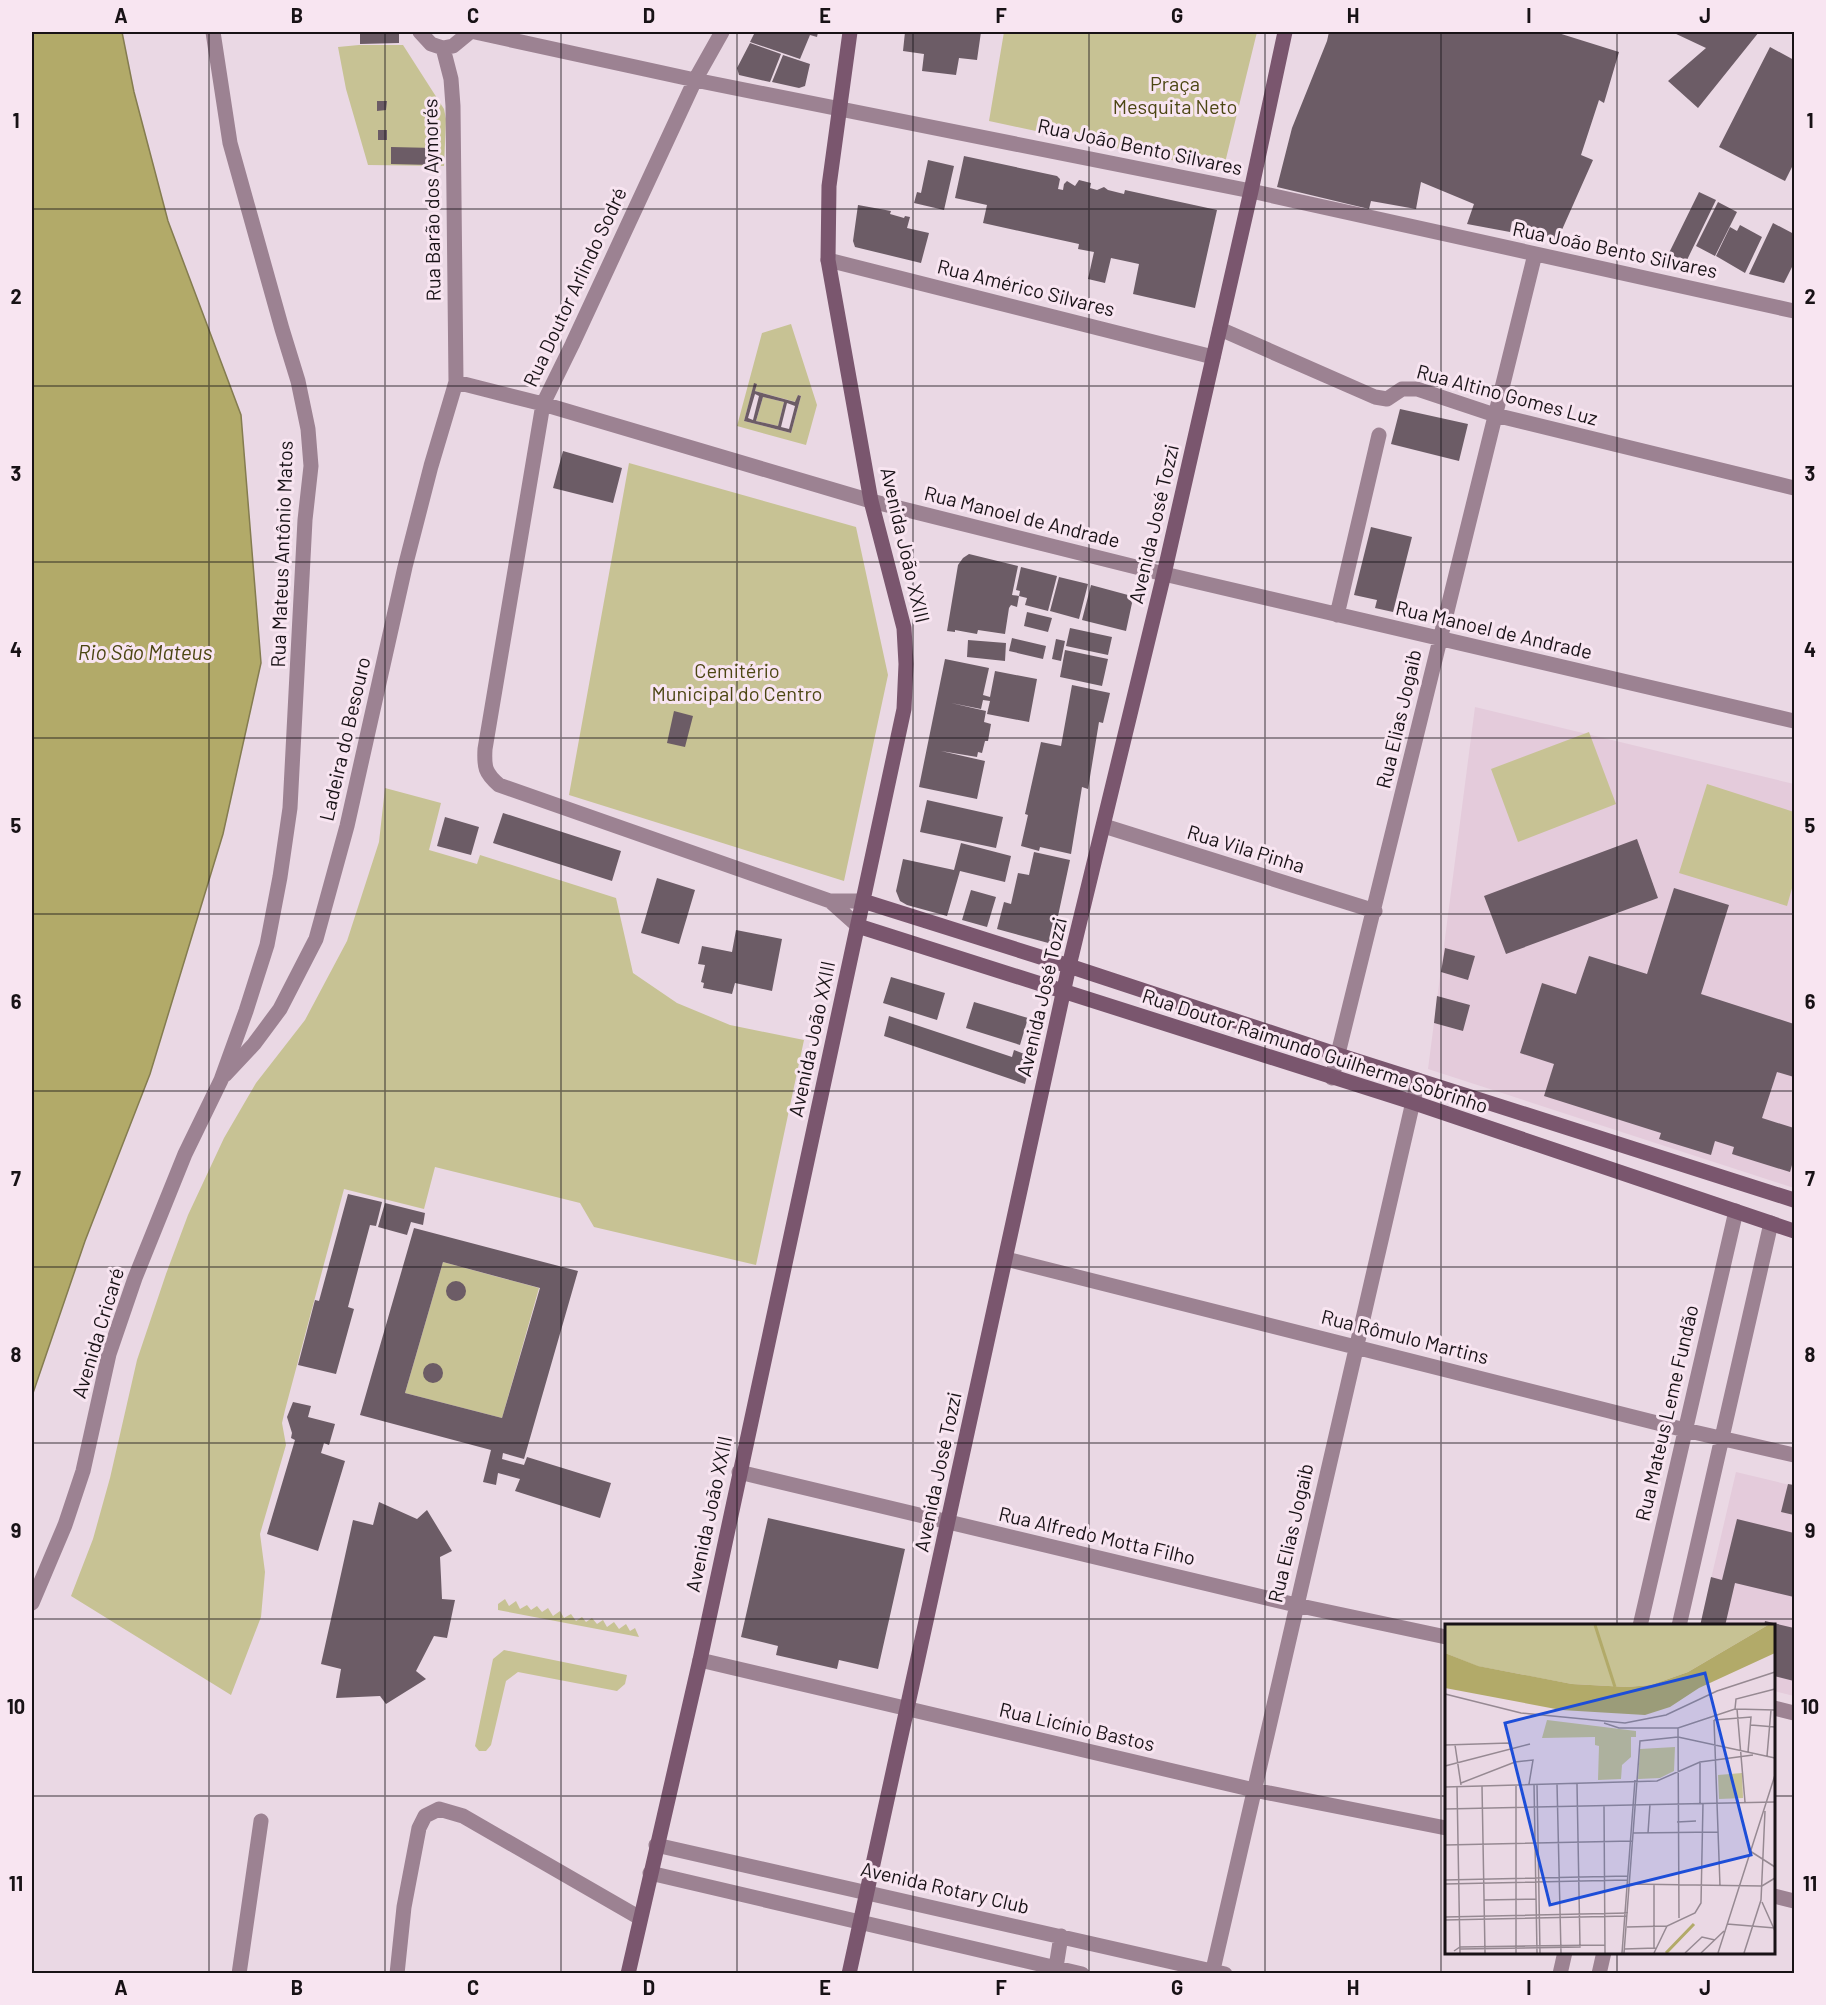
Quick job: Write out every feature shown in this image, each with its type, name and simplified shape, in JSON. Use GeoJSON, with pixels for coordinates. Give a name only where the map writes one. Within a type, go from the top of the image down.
{"type":"FeatureCollection","features":[{"type":"Feature","properties":{"kind":"street","name":"Rua Mateus Antônio Matos"},"geometry":{"type":"LineString","coordinates":[[213,32],[230,143],[298,381],[308,429],[310,466],[305,520],[290,808],[280,877],[267,945],[221,1080]]}},
{"type":"Feature","properties":{"kind":"street"},"geometry":{"type":"LineString","coordinates":[[420,32],[431,44],[443,48],[453,46],[470,32]]}},
{"type":"Feature","properties":{"kind":"street","name":"Rua João Bento Silvares"},"geometry":{"type":"LineString","coordinates":[[475,32],[695,80],[1251,191],[1794,311]]}},
{"type":"Feature","properties":{"kind":"street","name":"Rua Doutor Arlindo Sodré"},"geometry":{"type":"LineString","coordinates":[[499,785],[490,777],[484,765],[485,749],[543,404],[573,345],[695,80],[722,32]]}},
{"type":"Feature","properties":{"kind":"street"},"geometry":{"type":"LineString","coordinates":[[840,108],[850,32]]}},
{"type":"Feature","properties":{"kind":"street","name":"Avenida José Tozzi"},"geometry":{"type":"LineString","coordinates":[[849,1974],[1064,992],[1214,357],[1285,32]]}},
{"type":"Feature","properties":{"kind":"street","name":"Rua Barão dos Aymorés"},"geometry":{"type":"LineString","coordinates":[[443,48],[451,80],[453,106],[456,382]]}},
{"type":"Feature","properties":{"kind":"street","name":"Avenida João XXIII"},"geometry":{"type":"LineString","coordinates":[[628,1974],[700,1660],[904,710],[906,664],[904,628],[871,501],[828,260],[829,186],[840,108]]}},
{"type":"Feature","properties":{"kind":"street","name":"Rua Elias Jogaib"},"geometry":{"type":"LineString","coordinates":[[1332,1078],[1375,911],[1534,254]]}},
{"type":"Feature","properties":{"kind":"street","name":"Rua Américo Silvares"},"geometry":{"type":"LineString","coordinates":[[828,260],[1214,357]]}},
{"type":"Feature","properties":{"kind":"street","name":"Rua Altino Gomes Luz"},"geometry":{"type":"LineString","coordinates":[[1220,329],[1375,397],[1387,399],[1409,387],[1495,415],[1794,488]]}},
{"type":"Feature","properties":{"kind":"street","name":"Ladeira do Besouro"},"geometry":{"type":"LineString","coordinates":[[221,1080],[254,1044],[280,1009],[316,939],[347,826],[405,567],[456,382]]}},
{"type":"Feature","properties":{"kind":"street","name":"Rua Manoel de Andrade"},"geometry":{"type":"LineString","coordinates":[[456,382],[543,404],[871,501],[1164,574],[1794,721]]}},
{"type":"Feature","properties":{"kind":"street"},"geometry":{"type":"LineString","coordinates":[[1337,615],[1379,435]]}},
{"type":"Feature","properties":{"kind":"street","name":"Rua Doutor Raimundo Guilherme Sobrinho"},"geometry":{"type":"LineString","coordinates":[[499,785],[830,901],[863,901],[1794,1200]]}},
{"type":"Feature","properties":{"kind":"street","name":"Rua Vila Pinha"},"geometry":{"type":"LineString","coordinates":[[1104,826],[1375,911]]}},
{"type":"Feature","properties":{"kind":"street","name":"Rua Doutor Raimundo Guilherme Sobrinho"},"geometry":{"type":"LineString","coordinates":[[830,901],[858,926],[1412,1102],[1794,1231]]}},
{"type":"Feature","properties":{"kind":"street"},"geometry":{"type":"LineString","coordinates":[[962,960],[969,935]]}},
{"type":"Feature","properties":{"kind":"street","name":"Avenida Cricaré"},"geometry":{"type":"LineString","coordinates":[[32,1603],[65,1525],[83,1471],[109,1354],[135,1278],[185,1154],[221,1080]]}},
{"type":"Feature","properties":{"kind":"street","name":"Rua Elias Jogaib"},"geometry":{"type":"LineString","coordinates":[[1216,1973],[1254,1790],[1418,1080]]}},
{"type":"Feature","properties":{"kind":"street","name":"Rua Mateus Leme Fundão"},"geometry":{"type":"LineString","coordinates":[[1640,1624],[1736,1211]]}},
{"type":"Feature","properties":{"kind":"street"},"geometry":{"type":"LineString","coordinates":[[1679,1624],[1771,1223]]}},
{"type":"Feature","properties":{"kind":"street","name":"Rua Rômulo Martins"},"geometry":{"type":"LineString","coordinates":[[1006,1259],[1685,1430],[1794,1455]]}},
{"type":"Feature","properties":{"kind":"street","name":"Rua Alfredo Motta Filho"},"geometry":{"type":"LineString","coordinates":[[739,1472],[1296,1605],[1445,1637]]}},
{"type":"Feature","properties":{"kind":"street","name":"Rua Licínio Bastos"},"geometry":{"type":"LineString","coordinates":[[700,1660],[1254,1790],[1445,1828]]}},
{"type":"Feature","properties":{"kind":"street"},"geometry":{"type":"LineString","coordinates":[[1775,1708],[1794,1713]]}},
{"type":"Feature","properties":{"kind":"street"},"geometry":{"type":"LineString","coordinates":[[397,1974],[404,1906],[419,1828],[425,1816],[439,1809],[463,1816],[640,1918]]}},
{"type":"Feature","properties":{"kind":"street"},"geometry":{"type":"LineString","coordinates":[[239,1974],[261,1821]]}},
{"type":"Feature","properties":{"kind":"street","name":"Avenida Rotary Club"},"geometry":{"type":"LineString","coordinates":[[656,1845],[1216,1973]]}},
{"type":"Feature","properties":{"kind":"street"},"geometry":{"type":"LineString","coordinates":[[650,1873],[1082,1974]]}},
{"type":"Feature","properties":{"kind":"street"},"geometry":{"type":"LineString","coordinates":[[1775,1896],[1794,1900]]}},
{"type":"Feature","properties":{"kind":"street"},"geometry":{"type":"LineString","coordinates":[[1056,1967],[1061,1936]]}},
{"type":"Feature","properties":{"kind":"street"},"geometry":{"type":"LineString","coordinates":[[1560,1974],[1565,1954]]}},
{"type":"Feature","properties":{"kind":"street"},"geometry":{"type":"LineString","coordinates":[[1599,1974],[1604,1954]]}},
{"type":"Feature","properties":{"kind":"shaded area"},"geometry":{"type":"Polygon","coordinates":[[[1475,707],[1794,784],[1794,1188],[1428,1069],[1475,707]]]}},
{"type":"Feature","properties":{"kind":"shaded area"},"geometry":{"type":"Polygon","coordinates":[[[1736,1472],[1794,1486],[1794,1696],[1775,1691],[1775,1624],[1700,1624],[1736,1472]]]}},
{"type":"Feature","properties":{"kind":"green space","name":"Praça Mesquita Neto"},"geometry":{"type":"Polygon","coordinates":[[[1004,32],[1257,32],[1223,171],[989,121],[1004,32]]]}},
{"type":"Feature","properties":{"kind":"green space"},"geometry":{"type":"Polygon","coordinates":[[[403,45],[444,109],[446,119],[444,166],[368,165],[346,89],[338,47],[403,45]]]}},
{"type":"Feature","properties":{"kind":"green space"},"geometry":{"type":"Polygon","coordinates":[[[791,324],[817,405],[806,445],[737,426],[762,333],[791,324]],[[754,384],[744,421],[791,433],[801,396],[798,395],[796,402],[755,391],[757,384],[754,384]]]}},
{"type":"Feature","properties":{"kind":"green space"},"geometry":{"type":"Polygon","coordinates":[[[763,397],[784,402],[778,426],[756,421],[763,397]]]}},
{"type":"Feature","properties":{"kind":"green space","name":"Cemitério Municipal do Centro"},"geometry":{"type":"Polygon","coordinates":[[[629,463],[856,527],[888,675],[844,881],[569,795],[629,463]]]}},
{"type":"Feature","properties":{"kind":"green space"},"geometry":{"type":"Polygon","coordinates":[[[1589,732],[1616,804],[1518,842],[1491,769],[1589,732]]]}},
{"type":"Feature","properties":{"kind":"green space"},"geometry":{"type":"Polygon","coordinates":[[[1707,784],[1794,812],[1794,881],[1787,906],[1679,873],[1707,784]]]}},
{"type":"Feature","properties":{"kind":"green space"},"geometry":{"type":"Polygon","coordinates":[[[385,788],[441,803],[429,850],[477,864],[480,855],[616,898],[633,973],[677,1003],[730,1025],[804,1040],[756,1265],[594,1227],[580,1203],[435,1167],[424,1209],[344,1189],[285,1410],[282,1423],[286,1445],[260,1534],[265,1572],[261,1617],[231,1695],[71,1596],[93,1539],[110,1478],[137,1360],[188,1215],[224,1138],[256,1083],[305,1020],[347,941],[379,842],[385,788]]]}},
{"type":"Feature","properties":{"kind":"green space"},"geometry":{"type":"Polygon","coordinates":[[[443,1262],[539,1288],[502,1418],[405,1393],[443,1262]]]}},
{"type":"Feature","properties":{"kind":"green space"},"geometry":{"type":"Polygon","coordinates":[[[505,1599],[509,1606],[516,1601],[520,1609],[527,1605],[531,1610],[537,1606],[542,1612],[548,1608],[553,1616],[560,1611],[564,1618],[571,1614],[576,1621],[582,1617],[586,1622],[592,1618],[597,1624],[603,1620],[607,1627],[614,1622],[619,1629],[626,1624],[630,1631],[635,1628],[639,1637],[498,1610],[498,1604],[505,1599]]]}},
{"type":"Feature","properties":{"kind":"green space"},"geometry":{"type":"Polygon","coordinates":[[[504,1650],[627,1675],[625,1684],[617,1691],[518,1672],[506,1681],[491,1745],[486,1751],[479,1751],[475,1746],[493,1659],[504,1650]]]}},
{"type":"Feature","properties":{"kind":"water","name":"Rio São Mateus"},"geometry":{"type":"Polygon","coordinates":[[[32,32],[122,32],[134,92],[168,221],[241,415],[261,663],[223,834],[150,1074],[85,1241],[32,1396],[32,32]]]}},
{"type":"Feature","properties":{"kind":"building"},"geometry":{"type":"Polygon","coordinates":[[[360,32],[399,32],[399,43],[360,44],[360,32]]]}},
{"type":"Feature","properties":{"kind":"building"},"geometry":{"type":"Polygon","coordinates":[[[755,32],[818,32],[817,37],[810,35],[800,59],[750,42],[755,32]]]}},
{"type":"Feature","properties":{"kind":"building"},"geometry":{"type":"Polygon","coordinates":[[[905,32],[981,32],[977,60],[959,58],[956,75],[922,71],[924,54],[903,51],[905,32]]]}},
{"type":"Feature","properties":{"kind":"building"},"geometry":{"type":"Polygon","coordinates":[[[1329,32],[1555,32],[1619,52],[1604,103],[1599,100],[1581,155],[1593,160],[1557,241],[1512,221],[1510,232],[1467,224],[1474,204],[1421,182],[1416,209],[1371,201],[1369,209],[1277,187],[1292,128],[1329,32]]]}},
{"type":"Feature","properties":{"kind":"building"},"geometry":{"type":"Polygon","coordinates":[[[1672,32],[1759,32],[1698,108],[1668,81],[1706,48],[1672,32]]]}},
{"type":"Feature","properties":{"kind":"building"},"geometry":{"type":"Polygon","coordinates":[[[750,43],[781,54],[770,82],[739,75],[737,68],[750,43]]]}},
{"type":"Feature","properties":{"kind":"building"},"geometry":{"type":"Polygon","coordinates":[[[1770,47],[1794,60],[1794,163],[1785,181],[1719,147],[1770,47]]]}},
{"type":"Feature","properties":{"kind":"building"},"geometry":{"type":"Polygon","coordinates":[[[783,55],[810,64],[805,86],[799,88],[772,82],[783,55]]]}},
{"type":"Feature","properties":{"kind":"building"},"geometry":{"type":"Polygon","coordinates":[[[377,101],[387,101],[386,110],[377,111],[377,101]]]}},
{"type":"Feature","properties":{"kind":"building"},"geometry":{"type":"Polygon","coordinates":[[[378,130],[387,130],[387,140],[378,140],[378,130]]]}},
{"type":"Feature","properties":{"kind":"building"},"geometry":{"type":"Polygon","coordinates":[[[391,147],[434,148],[433,165],[391,164],[391,147]]]}},
{"type":"Feature","properties":{"kind":"building"},"geometry":{"type":"Polygon","coordinates":[[[964,156],[1057,176],[1060,179],[1058,189],[1063,190],[1067,181],[1075,186],[1079,180],[1091,183],[1090,188],[1097,190],[1104,187],[1124,194],[1125,190],[1217,210],[1195,308],[1133,294],[1139,264],[1111,258],[1105,283],[1088,279],[1094,252],[1078,249],[1079,244],[983,223],[987,205],[955,198],[964,156]]]}},
{"type":"Feature","properties":{"kind":"building"},"geometry":{"type":"Polygon","coordinates":[[[928,160],[954,166],[944,210],[914,203],[917,192],[921,193],[928,160]]]}},
{"type":"Feature","properties":{"kind":"building"},"geometry":{"type":"Polygon","coordinates":[[[1699,192],[1716,200],[1687,260],[1668,255],[1699,192]]]}},
{"type":"Feature","properties":{"kind":"building"},"geometry":{"type":"Polygon","coordinates":[[[1718,202],[1737,212],[1715,256],[1696,246],[1718,202]]]}},
{"type":"Feature","properties":{"kind":"building"},"geometry":{"type":"Polygon","coordinates":[[[858,205],[891,211],[890,214],[904,218],[905,216],[910,217],[907,228],[929,233],[921,263],[855,247],[853,241],[858,205]]]}},
{"type":"Feature","properties":{"kind":"building"},"geometry":{"type":"Polygon","coordinates":[[[1773,223],[1794,234],[1794,263],[1784,283],[1749,274],[1773,223]]]}},
{"type":"Feature","properties":{"kind":"building"},"geometry":{"type":"Polygon","coordinates":[[[1740,225],[1762,237],[1745,273],[1716,256],[1730,227],[1737,231],[1740,225]]]}},
{"type":"Feature","properties":{"kind":"building"},"geometry":{"type":"Polygon","coordinates":[[[754,383],[757,384],[755,391],[795,402],[798,395],[801,396],[791,433],[744,421],[754,383]],[[755,394],[748,418],[753,420],[759,396],[755,394]],[[763,397],[756,421],[778,426],[784,402],[763,397]],[[787,403],[781,427],[789,429],[795,406],[787,403]]]}},
{"type":"Feature","properties":{"kind":"building"},"geometry":{"type":"Polygon","coordinates":[[[1400,409],[1468,424],[1459,461],[1391,444],[1400,409]]]}},
{"type":"Feature","properties":{"kind":"building"},"geometry":{"type":"Polygon","coordinates":[[[563,451],[622,468],[613,503],[553,488],[563,451]]]}},
{"type":"Feature","properties":{"kind":"building"},"geometry":{"type":"Polygon","coordinates":[[[1371,527],[1412,537],[1393,612],[1375,608],[1377,600],[1354,595],[1371,527]]]}},
{"type":"Feature","properties":{"kind":"building"},"geometry":{"type":"Polygon","coordinates":[[[969,554],[1018,566],[1012,595],[1019,596],[1017,607],[1011,605],[1009,608],[1005,634],[978,630],[977,634],[947,631],[958,565],[969,554]]]}},
{"type":"Feature","properties":{"kind":"building"},"geometry":{"type":"Polygon","coordinates":[[[1021,567],[1057,576],[1048,611],[1025,605],[1027,598],[1019,596],[1020,591],[1016,590],[1021,567]]]}},
{"type":"Feature","properties":{"kind":"building"},"geometry":{"type":"Polygon","coordinates":[[[1059,577],[1088,584],[1079,619],[1050,611],[1059,577]]]}},
{"type":"Feature","properties":{"kind":"building"},"geometry":{"type":"Polygon","coordinates":[[[1091,585],[1128,595],[1132,603],[1126,631],[1082,620],[1091,585]]]}},
{"type":"Feature","properties":{"kind":"building"},"geometry":{"type":"Polygon","coordinates":[[[1027,612],[1052,618],[1048,632],[1024,626],[1027,612]]]}},
{"type":"Feature","properties":{"kind":"building"},"geometry":{"type":"Polygon","coordinates":[[[1070,628],[1112,637],[1108,655],[1066,646],[1070,628]]]}},
{"type":"Feature","properties":{"kind":"building"},"geometry":{"type":"Polygon","coordinates":[[[1012,638],[1046,646],[1043,659],[1009,651],[1012,638]]]}},
{"type":"Feature","properties":{"kind":"building"},"geometry":{"type":"Polygon","coordinates":[[[1056,639],[1065,641],[1061,661],[1052,659],[1056,639]]]}},
{"type":"Feature","properties":{"kind":"building"},"geometry":{"type":"Polygon","coordinates":[[[968,640],[1006,643],[1005,661],[967,657],[968,640]]]}},
{"type":"Feature","properties":{"kind":"building"},"geometry":{"type":"Polygon","coordinates":[[[1065,650],[1108,659],[1102,686],[1060,677],[1065,650]]]}},
{"type":"Feature","properties":{"kind":"building"},"geometry":{"type":"Polygon","coordinates":[[[945,659],[989,668],[983,695],[990,697],[995,671],[1037,679],[1029,722],[987,714],[990,701],[983,700],[981,709],[951,703],[986,711],[984,722],[991,724],[988,741],[985,741],[982,753],[978,752],[977,757],[941,751],[985,761],[977,799],[919,787],[945,659]]]}},
{"type":"Feature","properties":{"kind":"building"},"geometry":{"type":"Polygon","coordinates":[[[1072,685],[1110,693],[1103,723],[1099,722],[1088,789],[1082,787],[1071,854],[1040,847],[1039,851],[1021,846],[1028,815],[1025,814],[1041,742],[1061,746],[1072,685]]]}},
{"type":"Feature","properties":{"kind":"building"},"geometry":{"type":"Polygon","coordinates":[[[674,711],[693,716],[685,747],[667,743],[674,711]]]}},
{"type":"Feature","properties":{"kind":"building"},"geometry":{"type":"Polygon","coordinates":[[[927,800],[1003,817],[996,848],[920,832],[927,800]]]}},
{"type":"Feature","properties":{"kind":"building"},"geometry":{"type":"Polygon","coordinates":[[[503,813],[621,851],[612,881],[493,843],[503,813]]]}},
{"type":"Feature","properties":{"kind":"building"},"geometry":{"type":"Polygon","coordinates":[[[445,817],[479,827],[471,855],[437,846],[445,817]]]}},
{"type":"Feature","properties":{"kind":"building"},"geometry":{"type":"Polygon","coordinates":[[[1637,839],[1658,898],[1506,954],[1484,896],[1637,839]]]}},
{"type":"Feature","properties":{"kind":"building"},"geometry":{"type":"Polygon","coordinates":[[[961,843],[1011,856],[1005,882],[960,871],[947,916],[900,901],[896,891],[903,859],[954,870],[961,843]]]}},
{"type":"Feature","properties":{"kind":"building"},"geometry":{"type":"Polygon","coordinates":[[[1034,852],[1070,860],[1052,944],[997,929],[1004,902],[1011,904],[1018,873],[1029,875],[1034,852]]]}},
{"type":"Feature","properties":{"kind":"building"},"geometry":{"type":"Polygon","coordinates":[[[657,878],[695,890],[679,944],[641,933],[657,878]]]}},
{"type":"Feature","properties":{"kind":"building"},"geometry":{"type":"Polygon","coordinates":[[[1674,888],[1729,905],[1701,994],[1794,1024],[1794,1077],[1777,1072],[1762,1118],[1794,1128],[1794,1158],[1790,1172],[1732,1154],[1734,1147],[1715,1141],[1711,1155],[1659,1139],[1661,1133],[1544,1096],[1554,1064],[1520,1053],[1542,983],[1576,994],[1589,956],[1647,974],[1674,888]]]}},
{"type":"Feature","properties":{"kind":"building"},"geometry":{"type":"Polygon","coordinates":[[[971,890],[996,897],[987,927],[962,920],[971,890]]]}},
{"type":"Feature","properties":{"kind":"building"},"geometry":{"type":"Polygon","coordinates":[[[736,930],[782,939],[772,991],[735,983],[732,994],[703,988],[704,983],[701,982],[705,965],[698,964],[702,946],[732,952],[736,930]]]}},
{"type":"Feature","properties":{"kind":"building"},"geometry":{"type":"Polygon","coordinates":[[[1445,948],[1475,956],[1468,980],[1441,972],[1445,948]]]}},
{"type":"Feature","properties":{"kind":"building"},"geometry":{"type":"Polygon","coordinates":[[[891,977],[945,993],[937,1020],[883,1003],[891,977]]]}},
{"type":"Feature","properties":{"kind":"building"},"geometry":{"type":"Polygon","coordinates":[[[1437,996],[1470,1005],[1463,1031],[1434,1023],[1437,996]]]}},
{"type":"Feature","properties":{"kind":"building"},"geometry":{"type":"Polygon","coordinates":[[[974,1002],[1028,1018],[1020,1045],[966,1028],[974,1002]]]}},
{"type":"Feature","properties":{"kind":"building"},"geometry":{"type":"Polygon","coordinates":[[[889,1016],[1012,1057],[1014,1050],[1032,1057],[1025,1084],[884,1036],[889,1016]]]}},
{"type":"Feature","properties":{"kind":"building"},"geometry":{"type":"Polygon","coordinates":[[[348,1194],[382,1202],[376,1226],[370,1225],[348,1307],[354,1309],[336,1374],[298,1365],[315,1300],[319,1301],[348,1194]]]}},
{"type":"Feature","properties":{"kind":"building"},"geometry":{"type":"Polygon","coordinates":[[[385,1203],[425,1213],[423,1225],[411,1222],[407,1235],[378,1227],[385,1203]]]}},
{"type":"Feature","properties":{"kind":"building"},"geometry":{"type":"Polygon","coordinates":[[[414,1228],[578,1271],[524,1459],[503,1453],[502,1459],[524,1465],[527,1457],[611,1483],[600,1518],[515,1491],[520,1479],[498,1473],[496,1485],[483,1482],[491,1450],[360,1415],[414,1228]],[[443,1262],[405,1393],[502,1418],[540,1288],[443,1262]]]}},
{"type":"Feature","properties":{"kind":"building"},"geometry":{"type":"Polygon","coordinates":[[[456,1281],[463,1284],[466,1291],[463,1298],[456,1301],[449,1298],[446,1291],[449,1284],[456,1281]]]}},
{"type":"Feature","properties":{"kind":"building"},"geometry":{"type":"Polygon","coordinates":[[[433,1363],[440,1366],[443,1373],[440,1380],[433,1383],[426,1380],[423,1373],[426,1366],[433,1363]]]}},
{"type":"Feature","properties":{"kind":"building"},"geometry":{"type":"Polygon","coordinates":[[[293,1402],[311,1406],[308,1417],[335,1424],[329,1445],[324,1443],[321,1453],[345,1461],[318,1551],[267,1534],[295,1440],[291,1438],[292,1433],[287,1417],[293,1402]]]}},
{"type":"Feature","properties":{"kind":"building"},"geometry":{"type":"Polygon","coordinates":[[[1788,1484],[1794,1485],[1794,1515],[1781,1512],[1788,1484]]]}},
{"type":"Feature","properties":{"kind":"building"},"geometry":{"type":"Polygon","coordinates":[[[379,1502],[417,1519],[427,1510],[452,1551],[440,1557],[442,1599],[455,1600],[447,1638],[434,1636],[416,1671],[426,1679],[386,1704],[380,1696],[336,1698],[341,1669],[321,1664],[353,1520],[373,1525],[379,1502]]]}},
{"type":"Feature","properties":{"kind":"building"},"geometry":{"type":"Polygon","coordinates":[[[768,1518],[905,1549],[878,1669],[839,1660],[837,1669],[776,1655],[778,1646],[741,1637],[768,1518]]]}},
{"type":"Feature","properties":{"kind":"building"},"geometry":{"type":"Polygon","coordinates":[[[1737,1519],[1794,1533],[1794,1597],[1735,1583],[1725,1624],[1700,1624],[1711,1577],[1722,1580],[1737,1519]]]}},
{"type":"Feature","properties":{"kind":"building"},"geometry":{"type":"Polygon","coordinates":[[[1765,1621],[1794,1628],[1794,1681],[1775,1676],[1775,1624],[1764,1624],[1765,1621]]]}}]}
